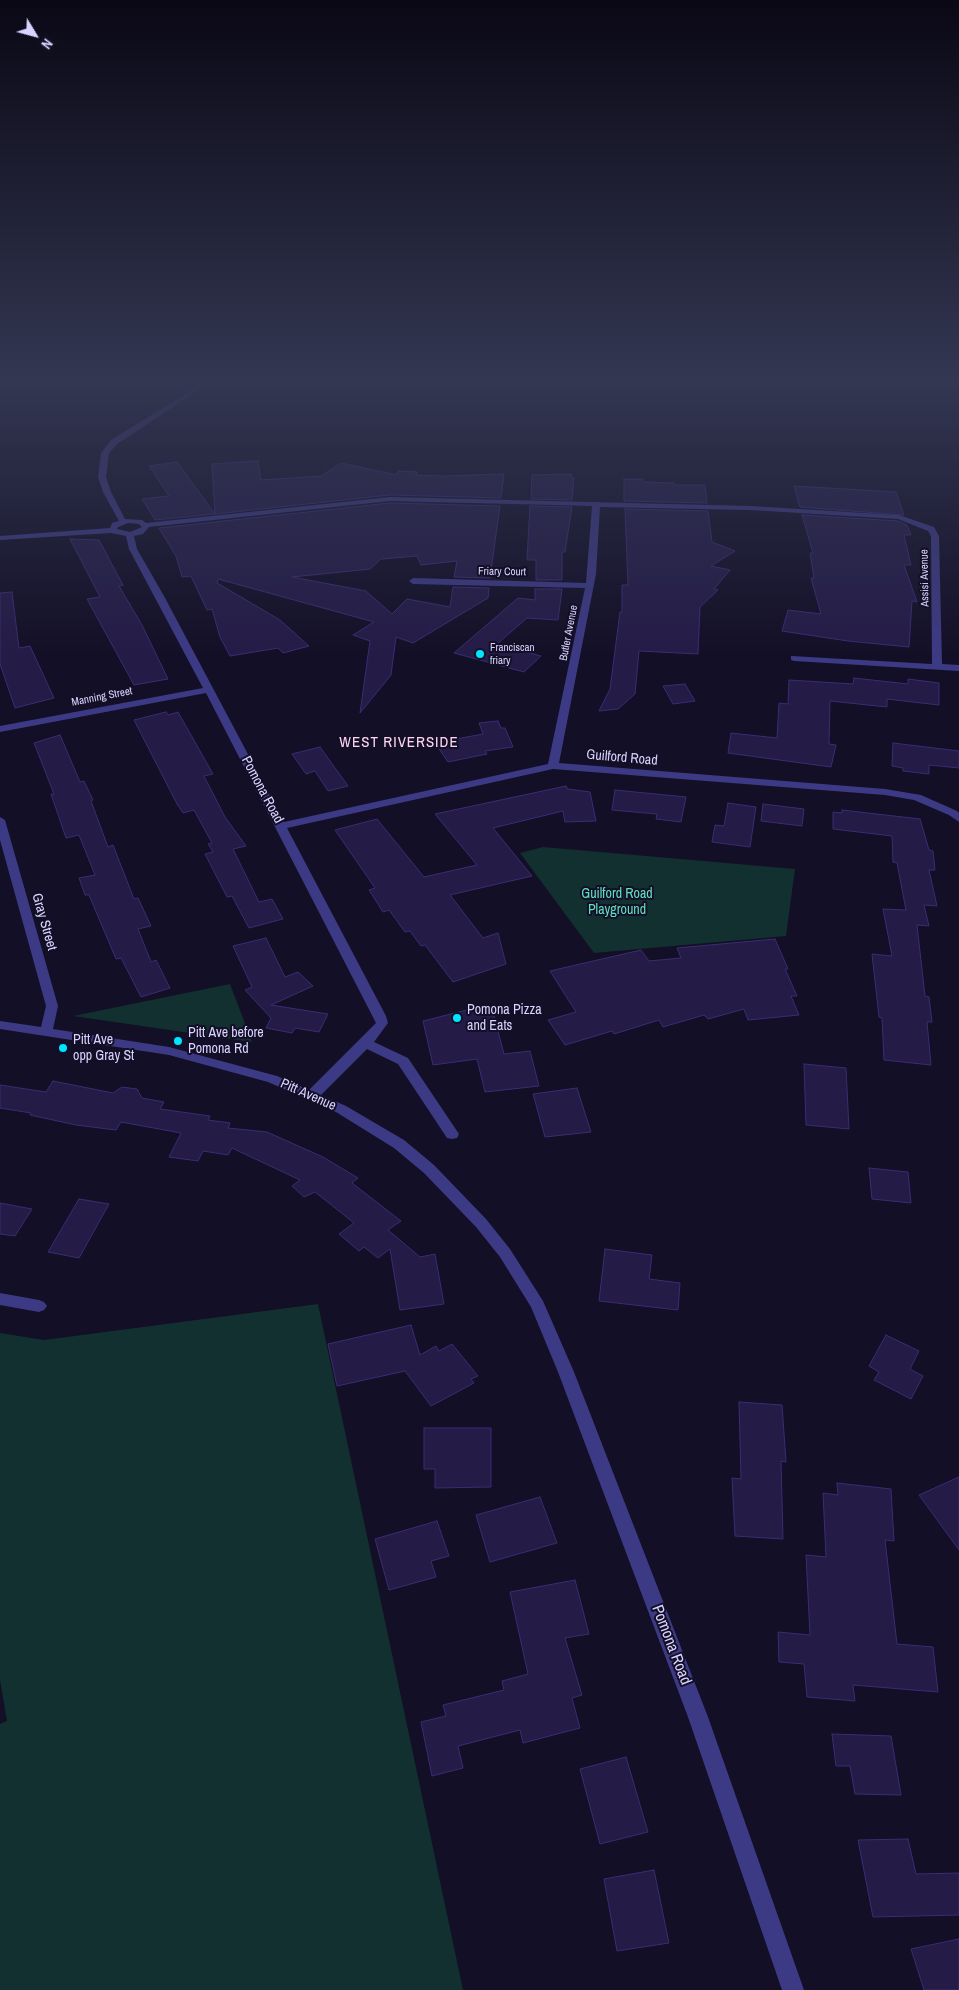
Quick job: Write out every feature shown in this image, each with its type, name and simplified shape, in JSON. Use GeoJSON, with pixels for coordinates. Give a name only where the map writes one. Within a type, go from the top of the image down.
{"type":"FeatureCollection","features":[{"type":"Feature","properties":{"kind":"street"},"geometry":{"type":"LineString","coordinates":[[103,473],[107,492],[123,522]]}},
{"type":"Feature","properties":{"kind":"street","name":"Assisi Avenue"},"geometry":{"type":"LineString","coordinates":[[146,526],[390,499],[596,504],[880,515],[916,522],[931,529],[935,536],[937,666]]}},
{"type":"Feature","properties":{"kind":"street","name":"Butler Avenue"},"geometry":{"type":"LineString","coordinates":[[553,766],[590,586],[596,504]]}},
{"type":"Feature","properties":{"kind":"street"},"geometry":{"type":"LineString","coordinates":[[0,538],[113,530],[121,534],[130,534],[140,532],[146,526],[138,521],[123,522],[115,525],[113,530]]}},
{"type":"Feature","properties":{"kind":"street","name":"Pomona Road"},"geometry":{"type":"LineString","coordinates":[[130,534],[133,549],[282,826],[380,1016],[382,1023],[378,1031],[311,1096]]}},
{"type":"Feature","properties":{"kind":"street","name":"Friary Court"},"geometry":{"type":"LineString","coordinates":[[414,581],[590,586]]}},
{"type":"Feature","properties":{"kind":"street"},"geometry":{"type":"LineString","coordinates":[[794,658],[959,668]]}},
{"type":"Feature","properties":{"kind":"street","name":"Manning Street"},"geometry":{"type":"LineString","coordinates":[[0,729],[208,690]]}},
{"type":"Feature","properties":{"kind":"street","name":"Guilford Road"},"geometry":{"type":"LineString","coordinates":[[282,826],[553,766],[893,793],[916,797],[935,804],[953,813],[959,819]]}},
{"type":"Feature","properties":{"kind":"street","name":"Gray Street"},"geometry":{"type":"LineString","coordinates":[[0,820],[52,1006],[46,1033]]}},
{"type":"Feature","properties":{"kind":"street","name":"Pitt Avenue"},"geometry":{"type":"LineString","coordinates":[[0,1025],[195,1057],[272,1079],[371,1126],[399,1144],[429,1169],[482,1223],[505,1253],[538,1305]]}},
{"type":"Feature","properties":{"kind":"street"},"geometry":{"type":"LineString","coordinates":[[366,1044],[403,1061],[452,1134]]}},
{"type":"Feature","properties":{"kind":"street"},"geometry":{"type":"LineString","coordinates":[[0,1299],[39,1306]]}},
{"type":"Feature","properties":{"kind":"street","name":"Pomona Road"},"geometry":{"type":"LineString","coordinates":[[538,1305],[566,1372],[698,1717],[793,1990]]}},
{"type":"Feature","properties":{"kind":"green space","name":"Guilford Road Playground"},"geometry":{"type":"Polygon","coordinates":[[[543,847],[795,869],[786,936],[594,953],[520,853],[543,847]]]}},
{"type":"Feature","properties":{"kind":"green space"},"geometry":{"type":"Polygon","coordinates":[[[230,984],[252,1042],[73,1016],[230,984]]]}},
{"type":"Feature","properties":{"kind":"green space"},"geometry":{"type":"Polygon","coordinates":[[[318,1304],[463,1990],[0,1990],[0,1724],[7,1721],[0,1680],[0,1333],[44,1340],[318,1304]]]}},
{"type":"Feature","properties":{"kind":"building"},"geometry":{"type":"Polygon","coordinates":[[[154,473],[185,473],[215,514],[155,520],[142,499],[169,496],[154,473]]]}},
{"type":"Feature","properties":{"kind":"building"},"geometry":{"type":"Polygon","coordinates":[[[213,473],[260,473],[261,480],[321,476],[326,473],[387,473],[397,475],[398,473],[417,473],[416,475],[443,476],[504,474],[501,498],[390,495],[215,514],[213,473]]]}},
{"type":"Feature","properties":{"kind":"building"},"geometry":{"type":"Polygon","coordinates":[[[571,474],[572,478],[574,478],[572,500],[531,499],[532,475],[571,474]]]}},
{"type":"Feature","properties":{"kind":"building"},"geometry":{"type":"Polygon","coordinates":[[[624,479],[643,479],[643,482],[674,483],[674,485],[705,485],[707,503],[624,501],[624,479]]]}},
{"type":"Feature","properties":{"kind":"building"},"geometry":{"type":"Polygon","coordinates":[[[794,486],[896,492],[904,515],[800,507],[794,486]]]}},
{"type":"Feature","properties":{"kind":"building"},"geometry":{"type":"Polygon","coordinates":[[[390,503],[500,506],[490,578],[454,577],[457,561],[421,565],[417,556],[381,559],[370,569],[292,577],[366,591],[392,614],[407,599],[450,607],[453,587],[489,588],[488,598],[413,643],[396,637],[391,675],[360,713],[370,641],[353,635],[374,622],[218,579],[217,583],[280,620],[309,646],[283,653],[278,648],[230,656],[220,637],[212,609],[207,610],[191,576],[182,577],[176,556],[159,528],[390,503]]]}},
{"type":"Feature","properties":{"kind":"building"},"geometry":{"type":"Polygon","coordinates":[[[530,506],[572,507],[565,552],[562,552],[562,580],[536,580],[536,560],[527,560],[530,506]]]}},
{"type":"Feature","properties":{"kind":"building"},"geometry":{"type":"Polygon","coordinates":[[[625,509],[708,511],[712,542],[735,551],[711,566],[730,570],[714,589],[718,590],[700,607],[698,654],[639,651],[635,694],[618,709],[599,711],[610,689],[620,612],[622,612],[622,585],[628,585],[625,509]]]}},
{"type":"Feature","properties":{"kind":"building"},"geometry":{"type":"Polygon","coordinates":[[[802,515],[898,521],[907,525],[911,535],[904,535],[911,565],[904,565],[917,602],[912,601],[909,647],[848,641],[782,631],[788,610],[821,614],[811,578],[814,578],[810,553],[813,553],[802,515]]]}},
{"type":"Feature","properties":{"kind":"building"},"geometry":{"type":"Polygon","coordinates":[[[70,539],[99,540],[123,585],[119,586],[142,625],[168,679],[134,685],[87,599],[100,597],[70,539]]]}},
{"type":"Feature","properties":{"kind":"building"},"geometry":{"type":"Polygon","coordinates":[[[535,589],[562,589],[558,620],[527,618],[497,644],[541,656],[524,672],[454,653],[518,598],[535,600],[535,589]]]}},
{"type":"Feature","properties":{"kind":"building"},"geometry":{"type":"Polygon","coordinates":[[[12,592],[19,648],[30,646],[54,698],[15,708],[0,664],[0,593],[12,592]]]}},
{"type":"Feature","properties":{"kind":"building"},"geometry":{"type":"Polygon","coordinates":[[[854,678],[908,684],[908,679],[939,683],[939,705],[887,699],[887,707],[830,701],[829,744],[836,745],[831,767],[728,753],[731,733],[777,738],[779,703],[788,704],[789,680],[853,684],[854,678]]]}},
{"type":"Feature","properties":{"kind":"building"},"geometry":{"type":"Polygon","coordinates":[[[685,684],[695,701],[673,704],[663,686],[685,684]]]}},
{"type":"Feature","properties":{"kind":"building"},"geometry":{"type":"Polygon","coordinates":[[[166,712],[168,715],[178,712],[213,774],[204,776],[225,817],[246,846],[233,849],[259,902],[272,899],[283,919],[249,928],[232,896],[227,897],[205,854],[213,852],[208,844],[212,843],[194,810],[183,813],[177,804],[134,720],[166,712]]]}},
{"type":"Feature","properties":{"kind":"building"},"geometry":{"type":"Polygon","coordinates":[[[498,721],[501,728],[505,728],[513,747],[485,751],[487,754],[448,762],[435,743],[483,734],[479,723],[498,721]]]}},
{"type":"Feature","properties":{"kind":"building"},"geometry":{"type":"Polygon","coordinates":[[[60,735],[80,782],[84,781],[93,800],[91,801],[108,847],[113,845],[134,899],[138,898],[151,926],[138,929],[151,962],[156,960],[170,988],[141,997],[121,958],[116,959],[89,895],[85,895],[79,878],[95,875],[79,835],[66,838],[51,794],[54,794],[34,743],[60,735]]]}},
{"type":"Feature","properties":{"kind":"building"},"geometry":{"type":"Polygon","coordinates":[[[893,743],[959,751],[959,768],[929,765],[929,774],[903,771],[903,768],[892,766],[893,743]]]}},
{"type":"Feature","properties":{"kind":"building"},"geometry":{"type":"Polygon","coordinates":[[[320,747],[348,786],[328,791],[315,771],[306,774],[292,754],[320,747]]]}},
{"type":"Feature","properties":{"kind":"building"},"geometry":{"type":"Polygon","coordinates":[[[566,786],[568,789],[590,792],[596,821],[565,822],[563,811],[493,828],[532,876],[450,895],[483,938],[498,933],[506,964],[453,982],[425,945],[421,946],[410,931],[405,932],[389,910],[383,912],[369,890],[375,888],[335,830],[377,819],[424,877],[477,865],[435,814],[566,786]]]}},
{"type":"Feature","properties":{"kind":"building"},"geometry":{"type":"Polygon","coordinates":[[[615,790],[686,797],[681,822],[656,819],[657,814],[612,810],[615,790]]]}},
{"type":"Feature","properties":{"kind":"building"},"geometry":{"type":"Polygon","coordinates":[[[728,803],[756,807],[750,847],[712,842],[715,825],[724,826],[728,803]]]}},
{"type":"Feature","properties":{"kind":"building"},"geometry":{"type":"Polygon","coordinates":[[[763,804],[804,809],[802,826],[761,821],[763,804]]]}},
{"type":"Feature","properties":{"kind":"building"},"geometry":{"type":"Polygon","coordinates":[[[842,810],[920,819],[929,850],[933,851],[935,870],[929,870],[937,906],[924,905],[929,926],[917,925],[925,996],[929,997],[932,1022],[927,1022],[931,1065],[884,1060],[882,1018],[879,1017],[872,954],[892,956],[883,909],[906,910],[897,863],[893,862],[892,836],[833,829],[833,812],[842,813],[842,810]]]}},
{"type":"Feature","properties":{"kind":"building"},"geometry":{"type":"Polygon","coordinates":[[[266,938],[285,977],[298,972],[313,986],[271,1005],[328,1014],[319,1032],[295,1028],[292,1033],[266,1028],[271,1018],[245,990],[252,987],[233,946],[266,938]]]}},
{"type":"Feature","properties":{"kind":"building"},"geometry":{"type":"Polygon","coordinates":[[[775,939],[797,996],[791,996],[799,1015],[748,1020],[744,1009],[708,1019],[704,1015],[663,1027],[659,1020],[614,1034],[612,1031],[565,1045],[548,1020],[576,1012],[550,971],[641,950],[649,961],[681,958],[677,948],[775,939]]]}},
{"type":"Feature","properties":{"kind":"building"},"geometry":{"type":"Polygon","coordinates":[[[487,1005],[494,1016],[504,1054],[530,1051],[539,1086],[485,1092],[477,1059],[433,1065],[423,1021],[487,1005]]]}},
{"type":"Feature","properties":{"kind":"building"},"geometry":{"type":"Polygon","coordinates":[[[804,1064],[846,1068],[849,1129],[806,1125],[804,1064]]]}},
{"type":"Feature","properties":{"kind":"building"},"geometry":{"type":"Polygon","coordinates":[[[53,1081],[113,1093],[122,1087],[137,1089],[142,1098],[164,1102],[160,1109],[210,1116],[208,1120],[230,1123],[228,1128],[267,1132],[323,1157],[358,1178],[352,1183],[401,1221],[388,1230],[420,1257],[435,1254],[444,1304],[400,1310],[390,1249],[378,1258],[364,1247],[359,1251],[339,1234],[354,1223],[315,1192],[304,1197],[292,1186],[300,1180],[232,1148],[228,1155],[203,1151],[198,1161],[169,1157],[181,1133],[121,1122],[116,1130],[76,1125],[30,1115],[31,1113],[0,1108],[0,1085],[46,1092],[53,1081]]]}},
{"type":"Feature","properties":{"kind":"building"},"geometry":{"type":"Polygon","coordinates":[[[577,1088],[591,1132],[545,1137],[533,1094],[577,1088]]]}},
{"type":"Feature","properties":{"kind":"building"},"geometry":{"type":"Polygon","coordinates":[[[869,1168],[908,1172],[911,1203],[872,1199],[869,1168]]]}},
{"type":"Feature","properties":{"kind":"building"},"geometry":{"type":"Polygon","coordinates":[[[79,1199],[109,1204],[79,1258],[48,1252],[79,1199]]]}},
{"type":"Feature","properties":{"kind":"building"},"geometry":{"type":"Polygon","coordinates":[[[0,1203],[32,1209],[15,1236],[0,1234],[0,1203]]]}},
{"type":"Feature","properties":{"kind":"building"},"geometry":{"type":"Polygon","coordinates":[[[605,1249],[652,1255],[649,1279],[680,1283],[678,1310],[599,1301],[605,1249]]]}},
{"type":"Feature","properties":{"kind":"building"},"geometry":{"type":"Polygon","coordinates":[[[411,1325],[420,1355],[436,1346],[439,1351],[452,1344],[478,1376],[471,1379],[474,1383],[431,1406],[405,1371],[337,1386],[328,1344],[411,1325]]]}},
{"type":"Feature","properties":{"kind":"building"},"geometry":{"type":"Polygon","coordinates":[[[886,1335],[919,1351],[910,1369],[923,1376],[911,1399],[874,1380],[879,1372],[869,1366],[886,1335]]]}},
{"type":"Feature","properties":{"kind":"building"},"geometry":{"type":"Polygon","coordinates":[[[739,1402],[782,1405],[786,1462],[781,1461],[783,1539],[735,1536],[732,1478],[741,1479],[739,1402]]]}},
{"type":"Feature","properties":{"kind":"building"},"geometry":{"type":"Polygon","coordinates":[[[424,1428],[491,1428],[491,1487],[435,1488],[435,1469],[424,1469],[424,1428]]]}},
{"type":"Feature","properties":{"kind":"building"},"geometry":{"type":"Polygon","coordinates":[[[959,1477],[959,1550],[919,1495],[959,1477]]]}},
{"type":"Feature","properties":{"kind":"building"},"geometry":{"type":"Polygon","coordinates":[[[837,1483],[891,1489],[894,1541],[885,1540],[897,1644],[933,1647],[938,1692],[853,1685],[855,1701],[807,1697],[804,1664],[779,1662],[778,1632],[810,1635],[806,1555],[826,1557],[823,1493],[838,1495],[837,1483]]]}},
{"type":"Feature","properties":{"kind":"building"},"geometry":{"type":"Polygon","coordinates":[[[540,1497],[557,1543],[490,1562],[476,1515],[540,1497]]]}},
{"type":"Feature","properties":{"kind":"building"},"geometry":{"type":"Polygon","coordinates":[[[437,1521],[449,1556],[431,1561],[436,1577],[389,1590],[375,1539],[437,1521]]]}},
{"type":"Feature","properties":{"kind":"building"},"geometry":{"type":"Polygon","coordinates":[[[575,1580],[589,1634],[565,1638],[582,1695],[572,1698],[580,1728],[523,1743],[520,1730],[458,1746],[463,1768],[432,1776],[421,1722],[446,1716],[443,1705],[504,1690],[502,1681],[528,1674],[510,1592],[575,1580]]]}},
{"type":"Feature","properties":{"kind":"building"},"geometry":{"type":"Polygon","coordinates":[[[832,1734],[891,1736],[901,1795],[855,1794],[850,1766],[836,1766],[832,1734]]]}},
{"type":"Feature","properties":{"kind":"building"},"geometry":{"type":"Polygon","coordinates":[[[626,1757],[648,1832],[600,1844],[580,1769],[626,1757]]]}},
{"type":"Feature","properties":{"kind":"building"},"geometry":{"type":"Polygon","coordinates":[[[908,1839],[916,1874],[959,1873],[959,1915],[873,1917],[858,1840],[908,1839]]]}},
{"type":"Feature","properties":{"kind":"building"},"geometry":{"type":"Polygon","coordinates":[[[654,1870],[669,1943],[617,1951],[604,1879],[654,1870]]]}},
{"type":"Feature","properties":{"kind":"building"},"geometry":{"type":"Polygon","coordinates":[[[959,1939],[959,1990],[924,1990],[911,1949],[959,1939]]]}},
{"type":"Feature","properties":{"kind":"place","name":"Franciscan friary"},"geometry":{"type":"Point","coordinates":[480,654]}},
{"type":"Feature","properties":{"kind":"place","name":"Pomona Pizza and Eats"},"geometry":{"type":"Point","coordinates":[457,1018]}},
{"type":"Feature","properties":{"kind":"place","name":"Pitt Ave before Pomona Rd"},"geometry":{"type":"Point","coordinates":[178,1041]}},
{"type":"Feature","properties":{"kind":"place","name":"Pitt Ave opp Gray St"},"geometry":{"type":"Point","coordinates":[63,1048]}},
{"type":"Feature","properties":{"kind":"district","name":"WEST RIVERSIDE"},"geometry":{"type":"Point","coordinates":[399,743]}}]}
